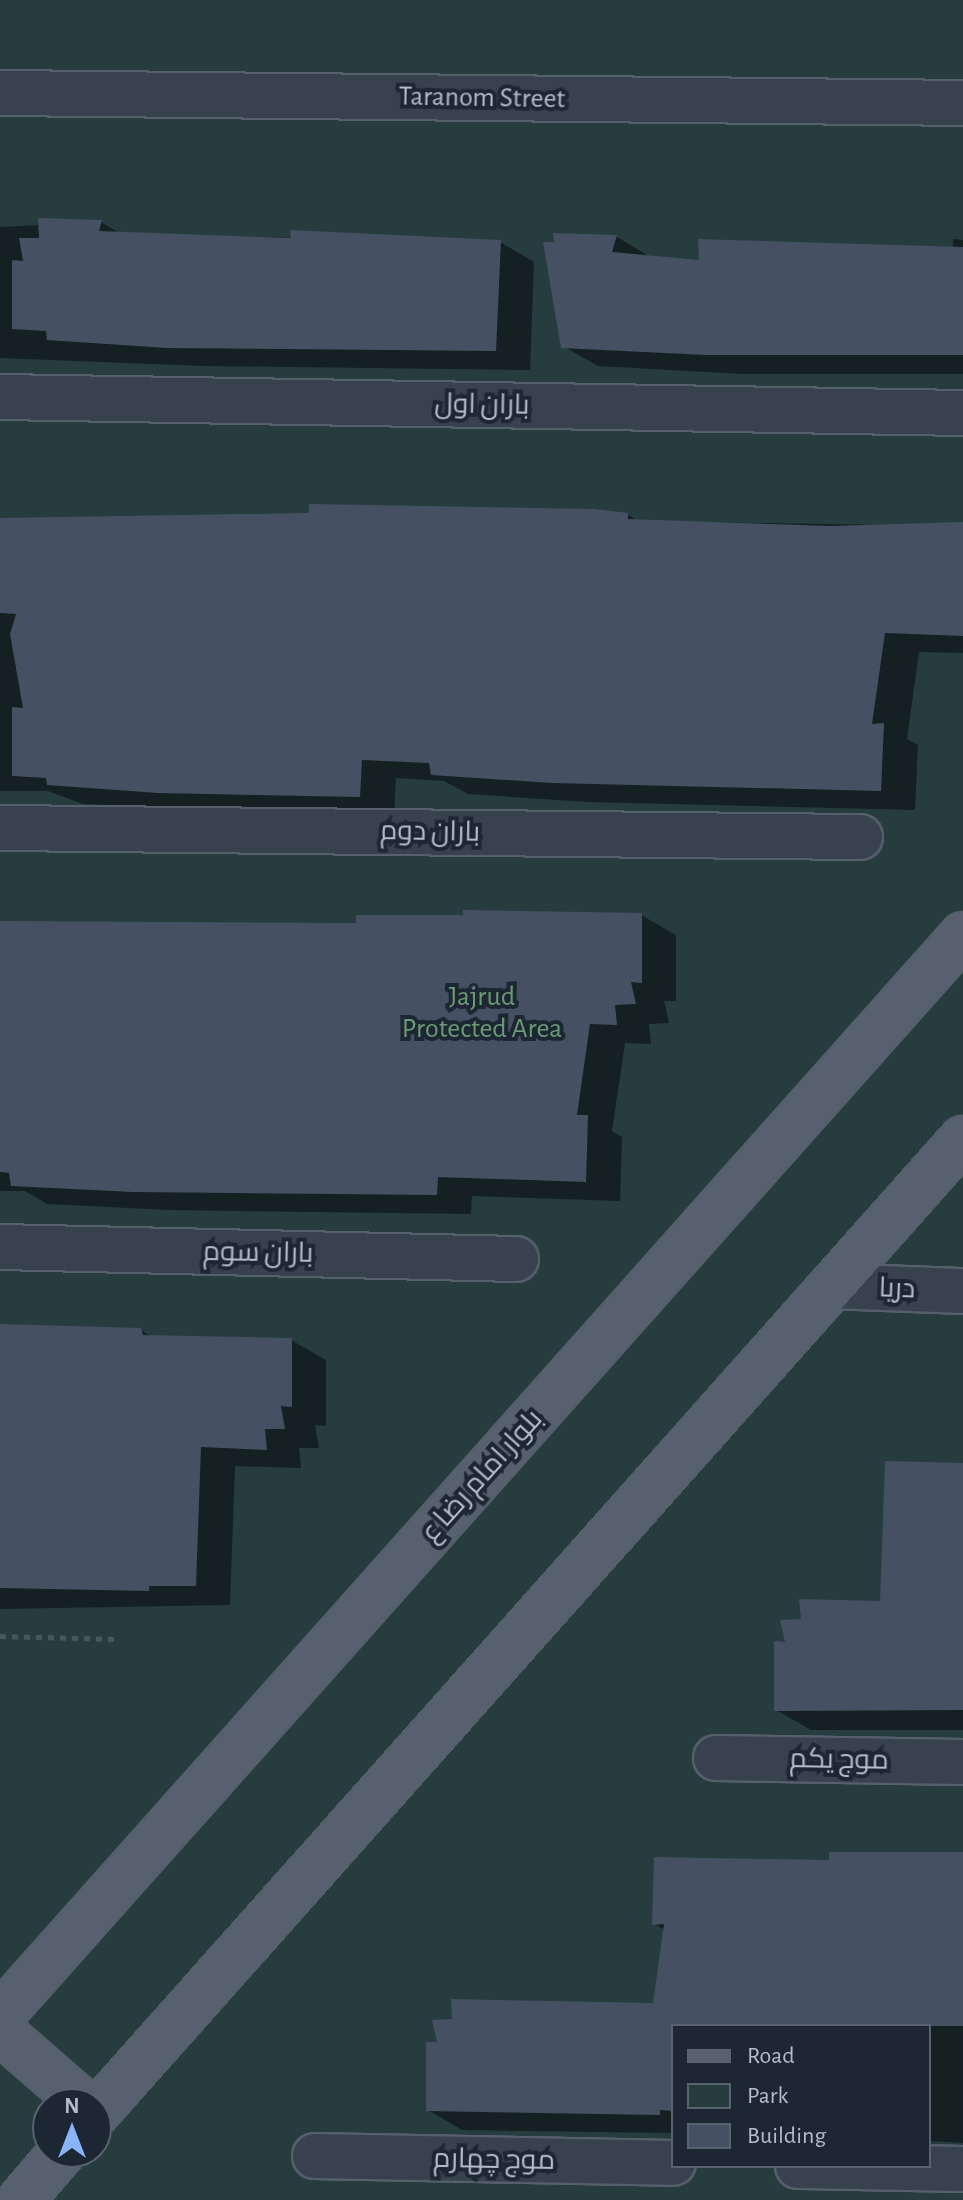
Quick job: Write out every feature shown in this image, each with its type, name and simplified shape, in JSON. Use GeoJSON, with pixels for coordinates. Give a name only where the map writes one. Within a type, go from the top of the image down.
{"type":"FeatureCollection","features":[{"type":"Feature","properties":{"kind":"main road","name":"بلوار امام رضا ع"},"geometry":{"type":"LineString","coordinates":[[0,2016],[963,935]]}},
{"type":"Feature","properties":{"kind":"main road"},"geometry":{"type":"LineString","coordinates":[[112,2095],[963,1139]]}},
{"type":"Feature","properties":{"kind":"main road"},"geometry":{"type":"LineString","coordinates":[[0,2031],[66,2088]]}},
{"type":"Feature","properties":{"kind":"main road"},"geometry":{"type":"LineString","coordinates":[[21,2200],[48,2168]]}},
{"type":"Feature","properties":{"kind":"street","name":"Taranom Street"},"geometry":{"type":"LineString","coordinates":[[0,93],[963,103]]}},
{"type":"Feature","properties":{"kind":"street","name":"باران اول"},"geometry":{"type":"LineString","coordinates":[[0,397],[963,413]]}},
{"type":"Feature","properties":{"kind":"street","name":"باران دوم"},"geometry":{"type":"LineString","coordinates":[[0,828],[860,837]]}},
{"type":"Feature","properties":{"kind":"street","name":"باران سوم"},"geometry":{"type":"LineString","coordinates":[[0,1247],[516,1259]]}},
{"type":"Feature","properties":{"kind":"street","name":"دریا"},"geometry":{"type":"LineString","coordinates":[[832,1286],[963,1291]]}},
{"type":"Feature","properties":{"kind":"street","name":"موج یکم"},"geometry":{"type":"LineString","coordinates":[[716,1758],[963,1762]]}},
{"type":"Feature","properties":{"kind":"street","name":"موج چهارم"},"geometry":{"type":"LineString","coordinates":[[315,2156],[671,2163]]}},
{"type":"Feature","properties":{"kind":"street"},"geometry":{"type":"LineString","coordinates":[[908,2168],[963,2169]]}},
{"type":"Feature","properties":{"kind":"path"},"geometry":{"type":"LineString","coordinates":[[0,1636],[114,1639]]}},
{"type":"Feature","properties":{"kind":"green space","name":"Jajrud Protected Area"},"geometry":{"type":"Polygon","coordinates":[[[0,0],[963,0],[963,2200],[0,2200],[0,0]]]}},
{"type":"Feature","properties":{"kind":"building"},"geometry":{"type":"Polygon","coordinates":[[[38,218],[102,220],[99,231],[291,238],[290,230],[501,240],[496,351],[167,348],[47,340],[46,331],[12,329],[12,260],[23,261],[19,238],[39,238],[38,218]]]}},
{"type":"Feature","properties":{"kind":"building"},"geometry":{"type":"Polygon","coordinates":[[[553,233],[617,235],[612,252],[699,260],[698,239],[963,247],[963,355],[706,355],[561,348],[543,242],[554,242],[553,233]]]}},
{"type":"Feature","properties":{"kind":"building"},"geometry":{"type":"Polygon","coordinates":[[[309,504],[594,509],[628,513],[628,519],[830,526],[963,522],[963,636],[885,633],[872,724],[884,723],[881,791],[552,783],[431,775],[429,763],[362,760],[360,797],[158,793],[47,785],[46,778],[12,776],[12,707],[23,708],[10,634],[16,614],[0,613],[0,518],[309,513],[309,504]]]}},
{"type":"Feature","properties":{"kind":"building"},"geometry":{"type":"Polygon","coordinates":[[[463,910],[642,913],[642,983],[631,982],[636,1004],[615,1005],[617,1025],[590,1024],[577,1115],[588,1115],[586,1182],[438,1177],[437,1195],[133,1192],[11,1186],[9,1173],[0,1172],[0,921],[356,923],[356,915],[463,915],[463,910]]]}},
{"type":"Feature","properties":{"kind":"building"},"geometry":{"type":"Polygon","coordinates":[[[0,1324],[141,1328],[143,1335],[292,1338],[292,1407],[281,1406],[285,1429],[265,1429],[267,1450],[201,1447],[196,1586],[149,1586],[149,1591],[0,1588],[0,1324]]]}},
{"type":"Feature","properties":{"kind":"building"},"geometry":{"type":"Polygon","coordinates":[[[885,1461],[963,1463],[963,1710],[774,1711],[774,1641],[785,1642],[780,1620],[801,1619],[799,1599],[880,1601],[885,1461]]]}},
{"type":"Feature","properties":{"kind":"building"},"geometry":{"type":"Polygon","coordinates":[[[829,1852],[963,1852],[963,2026],[671,2024],[671,2111],[660,2110],[660,2115],[426,2111],[426,2042],[437,2042],[432,2020],[452,2019],[451,1999],[653,2003],[664,1924],[652,1925],[654,1857],[829,1860],[829,1852]]]}}]}
